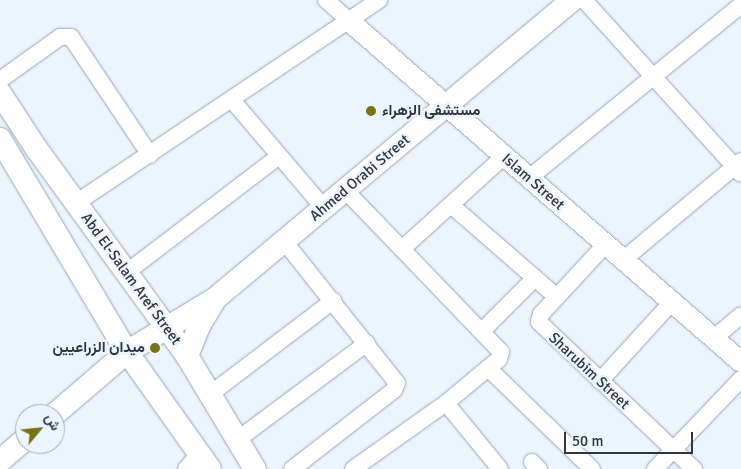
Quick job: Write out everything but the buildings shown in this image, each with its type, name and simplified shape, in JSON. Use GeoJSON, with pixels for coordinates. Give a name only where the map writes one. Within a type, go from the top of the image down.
{"type":"FeatureCollection","features":[{"type":"Feature","properties":{"kind":"main road","name":"Ahmed Orabi Street"},"geometry":{"type":"LineString","coordinates":[[65,405],[127,352],[168,329],[216,298],[573,0]]}},
{"type":"Feature","properties":{"kind":"main road","name":"Abd El-Salam Aref Street"},"geometry":{"type":"LineString","coordinates":[[0,93],[76,203],[187,356],[255,469]]}},
{"type":"Feature","properties":{"kind":"main road"},"geometry":{"type":"LineString","coordinates":[[0,139],[127,352],[198,464]]}},
{"type":"Feature","properties":{"kind":"main road","name":"Ahmed Orabi Street"},"geometry":{"type":"LineString","coordinates":[[187,356],[199,326],[216,298]]}},
{"type":"Feature","properties":{"kind":"main road"},"geometry":{"type":"LineString","coordinates":[[0,461],[15,448]]}},
{"type":"Feature","properties":{"kind":"street","name":"Islam Street"},"geometry":{"type":"LineString","coordinates":[[326,0],[445,106],[741,362]]}},
{"type":"Feature","properties":{"kind":"street"},"geometry":{"type":"LineString","coordinates":[[76,203],[379,0]]}},
{"type":"Feature","properties":{"kind":"street"},"geometry":{"type":"LineString","coordinates":[[584,0],[739,167],[623,260]]}},
{"type":"Feature","properties":{"kind":"street"},"geometry":{"type":"LineString","coordinates":[[529,178],[741,5]]}},
{"type":"Feature","properties":{"kind":"street"},"geometry":{"type":"LineString","coordinates":[[0,80],[60,37],[71,37],[150,155]]}},
{"type":"Feature","properties":{"kind":"street"},"geometry":{"type":"LineString","coordinates":[[232,100],[324,208]]}},
{"type":"Feature","properties":{"kind":"street"},"geometry":{"type":"LineString","coordinates":[[127,272],[279,156]]}},
{"type":"Feature","properties":{"kind":"street"},"geometry":{"type":"LineString","coordinates":[[402,249],[504,157]]}},
{"type":"Feature","properties":{"kind":"street"},"geometry":{"type":"LineString","coordinates":[[346,190],[501,352],[499,359],[446,404],[353,469]]}},
{"type":"Feature","properties":{"kind":"street"},"geometry":{"type":"LineString","coordinates":[[451,205],[557,297]]}},
{"type":"Feature","properties":{"kind":"street"},"geometry":{"type":"LineString","coordinates":[[284,241],[396,380],[394,390],[292,469]]}},
{"type":"Feature","properties":{"kind":"street","name":"Sharubim Street"},"geometry":{"type":"LineString","coordinates":[[605,245],[539,317],[539,322],[694,469]]}},
{"type":"Feature","properties":{"kind":"street"},"geometry":{"type":"LineString","coordinates":[[482,332],[535,278]]}},
{"type":"Feature","properties":{"kind":"street"},"geometry":{"type":"LineString","coordinates":[[209,395],[333,301]]}},
{"type":"Feature","properties":{"kind":"street"},"geometry":{"type":"LineString","coordinates":[[600,380],[672,302]]}},
{"type":"Feature","properties":{"kind":"street"},"geometry":{"type":"LineString","coordinates":[[714,338],[741,315]]}},
{"type":"Feature","properties":{"kind":"street"},"geometry":{"type":"LineString","coordinates":[[237,440],[367,343]]}},
{"type":"Feature","properties":{"kind":"street"},"geometry":{"type":"LineString","coordinates":[[488,368],[592,469]]}},
{"type":"Feature","properties":{"kind":"street"},"geometry":{"type":"LineString","coordinates":[[655,469],[741,379]]}},
{"type":"Feature","properties":{"kind":"street"},"geometry":{"type":"LineString","coordinates":[[446,404],[500,469]]}},
{"type":"Feature","properties":{"kind":"place","name":"مستشفى الزهراء"},"geometry":{"type":"Point","coordinates":[371,111]}},
{"type":"Feature","properties":{"kind":"place","name":"ميدان الزراعيين"},"geometry":{"type":"Point","coordinates":[155,348]}}]}
